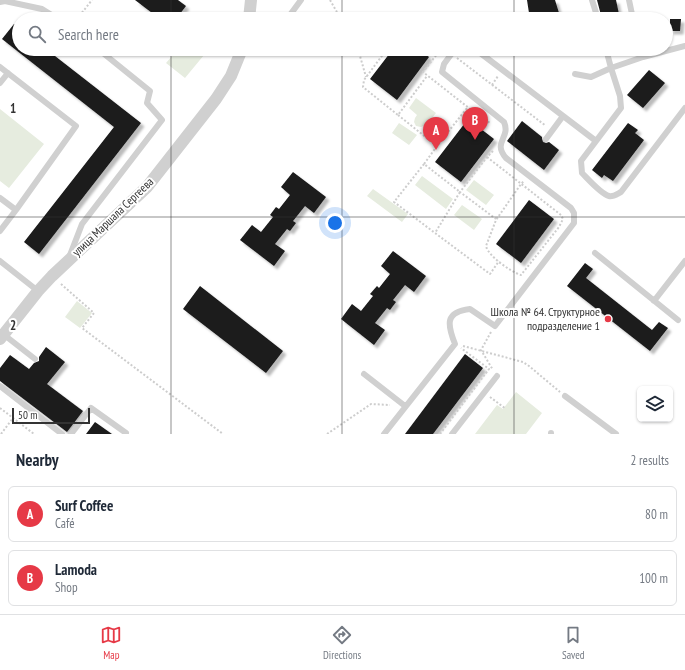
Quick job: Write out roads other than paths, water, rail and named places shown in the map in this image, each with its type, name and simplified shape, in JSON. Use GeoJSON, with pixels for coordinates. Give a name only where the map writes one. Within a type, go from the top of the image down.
{"type":"FeatureCollection","features":[{"type":"Feature","properties":{"kind":"street"},"geometry":{"type":"LineString","coordinates":[[250,12],[251,0]]}},
{"type":"Feature","properties":{"kind":"street","name":"улица Маршала Сергеева"},"geometry":{"type":"LineString","coordinates":[[1,335],[52,276],[151,182],[216,99],[231,76],[239,56]]}},
{"type":"Feature","properties":{"kind":"lane"},"geometry":{"type":"LineString","coordinates":[[292,12],[301,0]]}},
{"type":"Feature","properties":{"kind":"lane"},"geometry":{"type":"LineString","coordinates":[[592,0],[596,12]]}},
{"type":"Feature","properties":{"kind":"lane"},"geometry":{"type":"LineString","coordinates":[[629,0],[632,12]]}},
{"type":"Feature","properties":{"kind":"lane"},"geometry":{"type":"LineString","coordinates":[[0,2],[5,1],[42,9],[47,12]]}},
{"type":"Feature","properties":{"kind":"lane"},"geometry":{"type":"LineString","coordinates":[[673,49],[685,46]]}},
{"type":"Feature","properties":{"kind":"lane"},"geometry":{"type":"LineString","coordinates":[[68,260],[82,224],[162,120],[147,103],[150,91],[107,56]]}},
{"type":"Feature","properties":{"kind":"lane"},"geometry":{"type":"LineString","coordinates":[[384,434],[455,344],[450,330],[450,323],[453,314],[458,311],[470,309],[494,326],[574,224],[574,214],[571,208],[506,158],[500,149],[500,144],[506,127],[504,122],[442,72],[444,64],[450,56]]}},
{"type":"Feature","properties":{"kind":"lane"},"geometry":{"type":"LineString","coordinates":[[484,56],[596,141]]}},
{"type":"Feature","properties":{"kind":"lane"},"geometry":{"type":"LineString","coordinates":[[608,56],[620,96],[622,108],[581,161],[582,173],[602,192],[609,196],[616,195],[621,192],[685,108]]}},
{"type":"Feature","properties":{"kind":"lane"},"geometry":{"type":"LineString","coordinates":[[575,74],[591,77],[611,68],[647,56]]}},
{"type":"Feature","properties":{"kind":"lane"},"geometry":{"type":"LineString","coordinates":[[0,67],[76,126],[0,231]]}},
{"type":"Feature","properties":{"kind":"lane"},"geometry":{"type":"LineString","coordinates":[[0,83],[8,73]]}},
{"type":"Feature","properties":{"kind":"lane"},"geometry":{"type":"LineString","coordinates":[[546,139],[563,116]]}},
{"type":"Feature","properties":{"kind":"lane"},"geometry":{"type":"LineString","coordinates":[[0,198],[16,210]]}},
{"type":"Feature","properties":{"kind":"lane"},"geometry":{"type":"LineString","coordinates":[[595,253],[678,320]]}},
{"type":"Feature","properties":{"kind":"lane"},"geometry":{"type":"LineString","coordinates":[[0,261],[38,291]]}},
{"type":"Feature","properties":{"kind":"lane"},"geometry":{"type":"LineString","coordinates":[[654,301],[685,261]]}},
{"type":"Feature","properties":{"kind":"lane"},"geometry":{"type":"LineString","coordinates":[[1,335],[36,360]]}},
{"type":"Feature","properties":{"kind":"lane"},"geometry":{"type":"LineString","coordinates":[[364,374],[405,406]]}},
{"type":"Feature","properties":{"kind":"lane"},"geometry":{"type":"LineString","coordinates":[[452,434],[497,376]]}},
{"type":"Feature","properties":{"kind":"lane"},"geometry":{"type":"LineString","coordinates":[[0,386],[62,434]]}},
{"type":"Feature","properties":{"kind":"lane"},"geometry":{"type":"LineString","coordinates":[[565,396],[616,434]]}},
{"type":"Feature","properties":{"kind":"lane"},"geometry":{"type":"LineString","coordinates":[[71,434],[91,408],[126,433]]}},
{"type":"Feature","properties":{"kind":"place","name":"Lamoda"},"geometry":{"type":"Point","coordinates":[475,140]}},
{"type":"Feature","properties":{"kind":"place","name":"Surf Coffee"},"geometry":{"type":"Point","coordinates":[436,150]}},
{"type":"Feature","properties":{"kind":"place","name":"Школа № 64. Структурное подразделение 1"},"geometry":{"type":"Point","coordinates":[608,319]}}]}
